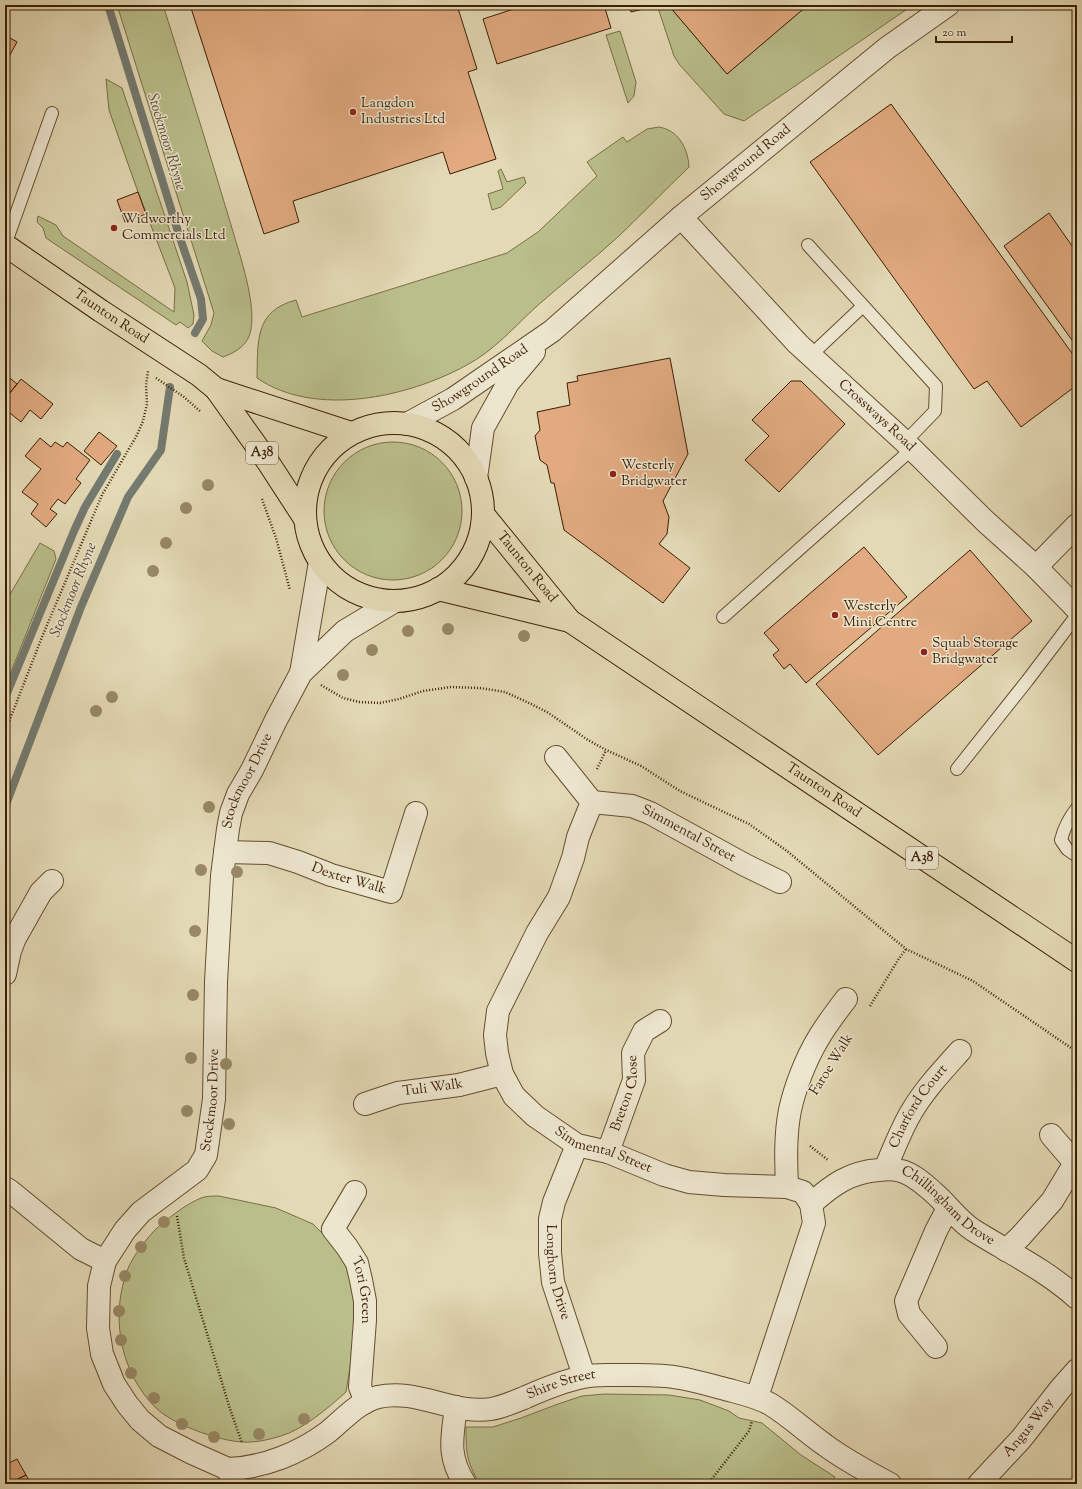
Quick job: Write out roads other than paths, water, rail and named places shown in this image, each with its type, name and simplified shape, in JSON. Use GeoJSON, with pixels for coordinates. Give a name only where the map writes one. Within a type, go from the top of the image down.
{"type":"FeatureCollection","features":[{"type":"Feature","properties":{"kind":"main road","name":"Taunton Road"},"geometry":{"type":"LineString","coordinates":[[5,245],[199,375],[216,389],[268,462],[305,519]]}},
{"type":"Feature","properties":{"kind":"main road","name":"Taunton Road"},"geometry":{"type":"LineString","coordinates":[[216,389],[351,433]]}},
{"type":"Feature","properties":{"kind":"main road","name":"A38"},"geometry":{"type":"LineString","coordinates":[[388,423],[407,424],[426,429],[449,441],[466,459],[476,478],[482,498],[483,514],[479,537],[470,558],[456,576],[438,589],[417,597],[395,601],[373,598],[354,591],[334,578],[320,562],[310,541],[305,519],[307,493],[316,469],[331,449],[351,433],[369,426],[388,423]]}},
{"type":"Feature","properties":{"kind":"main road","name":"Taunton Road"},"geometry":{"type":"LineString","coordinates":[[483,514],[570,621],[1077,961]]}},
{"type":"Feature","properties":{"kind":"main road","name":"Taunton Road"},"geometry":{"type":"LineString","coordinates":[[438,589],[570,621]]}},
{"type":"Feature","properties":{"kind":"street","name":"Showground Road"},"geometry":{"type":"LineString","coordinates":[[407,424],[453,398],[552,331],[681,217],[887,48],[948,5]]}},
{"type":"Feature","properties":{"kind":"street","name":"Crossways Road"},"geometry":{"type":"LineString","coordinates":[[681,217],[737,280],[810,356],[909,446],[985,521],[1036,567],[1077,608]]}},
{"type":"Feature","properties":{"kind":"street","name":"Showground Road"},"geometry":{"type":"LineString","coordinates":[[476,478],[483,428],[508,383],[552,331]]}},
{"type":"Feature","properties":{"kind":"street"},"geometry":{"type":"LineString","coordinates":[[1036,567],[1077,525]]}},
{"type":"Feature","properties":{"kind":"street","name":"Stockmoor Drive"},"geometry":{"type":"LineString","coordinates":[[231,1476],[192,1453],[158,1436],[140,1420],[127,1404],[114,1384],[102,1354],[98,1328],[99,1286],[105,1261],[125,1230],[141,1212],[197,1170],[206,1155],[214,1099],[219,914],[225,852],[231,813],[238,794],[252,770],[301,673],[320,562]]}},
{"type":"Feature","properties":{"kind":"street","name":"Stockmoor Drive"},"geometry":{"type":"LineString","coordinates":[[301,673],[345,631],[395,601]]}},
{"type":"Feature","properties":{"kind":"street"},"geometry":{"type":"LineString","coordinates":[[556,757],[592,802]]}},
{"type":"Feature","properties":{"kind":"street","name":"Simmental Street"},"geometry":{"type":"LineString","coordinates":[[780,882],[745,865],[650,812],[632,806],[592,802],[578,837],[573,858],[559,897],[537,933],[498,1011],[495,1035],[497,1053],[502,1074],[514,1096],[535,1116],[577,1145],[608,1152],[664,1175],[689,1182],[724,1185],[787,1187],[803,1192],[811,1204]]}},
{"type":"Feature","properties":{"kind":"street","name":"Dexter Walk"},"geometry":{"type":"LineString","coordinates":[[225,852],[269,854],[298,862],[331,875],[391,892],[416,813]]}},
{"type":"Feature","properties":{"kind":"street"},"geometry":{"type":"LineString","coordinates":[[5,974],[10,951],[15,938],[41,892],[52,881]]}},
{"type":"Feature","properties":{"kind":"street","name":"Faroe Walk"},"geometry":{"type":"LineString","coordinates":[[787,1187],[786,1159],[788,1131],[790,1111],[795,1091],[818,1039],[846,999]]}},
{"type":"Feature","properties":{"kind":"street","name":"Breton Close"},"geometry":{"type":"LineString","coordinates":[[608,1152],[634,1080],[633,1053],[644,1031],[660,1020]]}},
{"type":"Feature","properties":{"kind":"street","name":"Charford Court"},"geometry":{"type":"LineString","coordinates":[[885,1169],[899,1136],[913,1110],[935,1079],[960,1051]]}},
{"type":"Feature","properties":{"kind":"street","name":"Tuli Walk"},"geometry":{"type":"LineString","coordinates":[[364,1104],[398,1093],[459,1085],[502,1074]]}},
{"type":"Feature","properties":{"kind":"street"},"geometry":{"type":"LineString","coordinates":[[1006,1250],[1020,1237],[1052,1201],[1075,1163],[1051,1135]]}},
{"type":"Feature","properties":{"kind":"street","name":"Longhorn Drive"},"geometry":{"type":"LineString","coordinates":[[577,1145],[554,1202],[550,1219],[550,1253],[553,1282],[584,1376]]}},
{"type":"Feature","properties":{"kind":"street","name":"Chillingham Drove"},"geometry":{"type":"LineString","coordinates":[[811,1204],[825,1191],[844,1179],[858,1173],[885,1169],[900,1171],[918,1180],[934,1193],[970,1228],[1032,1264],[1077,1298]]}},
{"type":"Feature","properties":{"kind":"street"},"geometry":{"type":"LineString","coordinates":[[5,1188],[81,1249],[105,1261]]}},
{"type":"Feature","properties":{"kind":"street","name":"Tori Green"},"geometry":{"type":"LineString","coordinates":[[355,1192],[334,1230],[357,1263],[365,1301],[360,1387],[366,1402]]}},
{"type":"Feature","properties":{"kind":"street"},"geometry":{"type":"LineString","coordinates":[[757,1397],[814,1223],[811,1204]]}},
{"type":"Feature","properties":{"kind":"street"},"geometry":{"type":"LineString","coordinates":[[936,1347],[909,1314],[906,1301],[936,1231],[948,1208]]}},
{"type":"Feature","properties":{"kind":"street","name":"Angus Way"},"geometry":{"type":"LineString","coordinates":[[980,1484],[1022,1439],[1061,1388],[1077,1370]]}},
{"type":"Feature","properties":{"kind":"street","name":"Shire Street"},"geometry":{"type":"LineString","coordinates":[[231,1476],[244,1468],[288,1456],[309,1445],[328,1432],[350,1413],[366,1402],[377,1397],[414,1396],[475,1410],[492,1409],[584,1376],[652,1375],[679,1378],[757,1397],[787,1415],[802,1429],[827,1447],[858,1467],[890,1484]]}},
{"type":"Feature","properties":{"kind":"street"},"geometry":{"type":"LineString","coordinates":[[456,1406],[452,1435],[453,1461],[465,1484]]}},
{"type":"Feature","properties":{"kind":"lane"},"geometry":{"type":"LineString","coordinates":[[5,245],[52,113]]}},
{"type":"Feature","properties":{"kind":"lane"},"geometry":{"type":"LineString","coordinates":[[724,617],[909,446],[935,411],[936,386],[808,245]]}},
{"type":"Feature","properties":{"kind":"lane"},"geometry":{"type":"LineString","coordinates":[[810,356],[863,306]]}},
{"type":"Feature","properties":{"kind":"lane"},"geometry":{"type":"LineString","coordinates":[[957,769],[1027,681],[1077,614]]}},
{"type":"Feature","properties":{"kind":"lane"},"geometry":{"type":"LineString","coordinates":[[1077,808],[1063,829],[1061,840],[1067,849],[1077,856]]}},
{"type":"Feature","properties":{"kind":"waterway","name":"Stockmoor Rhyne"},"geometry":{"type":"LineString","coordinates":[[108,5],[180,238],[201,299],[203,319],[195,333]]}},
{"type":"Feature","properties":{"kind":"waterway","name":"Stockmoor Rhyne"},"geometry":{"type":"LineString","coordinates":[[5,807],[81,607],[128,497],[161,450],[170,387]]}},
{"type":"Feature","properties":{"kind":"waterway"},"geometry":{"type":"LineString","coordinates":[[5,698],[85,507],[117,454]]}},
{"type":"Feature","properties":{"kind":"place","name":"Langdon Industries Ltd"},"geometry":{"type":"Point","coordinates":[353,112]}},
{"type":"Feature","properties":{"kind":"place","name":"Widworthy Commercials Ltd"},"geometry":{"type":"Point","coordinates":[114,228]}},
{"type":"Feature","properties":{"kind":"place","name":"Westerly Bridgwater"},"geometry":{"type":"Point","coordinates":[613,474]}},
{"type":"Feature","properties":{"kind":"place","name":"Westerly Mini Centre"},"geometry":{"type":"Point","coordinates":[835,615]}},
{"type":"Feature","properties":{"kind":"place","name":"Squab Storage Bridgwater"},"geometry":{"type":"Point","coordinates":[924,652]}}]}
